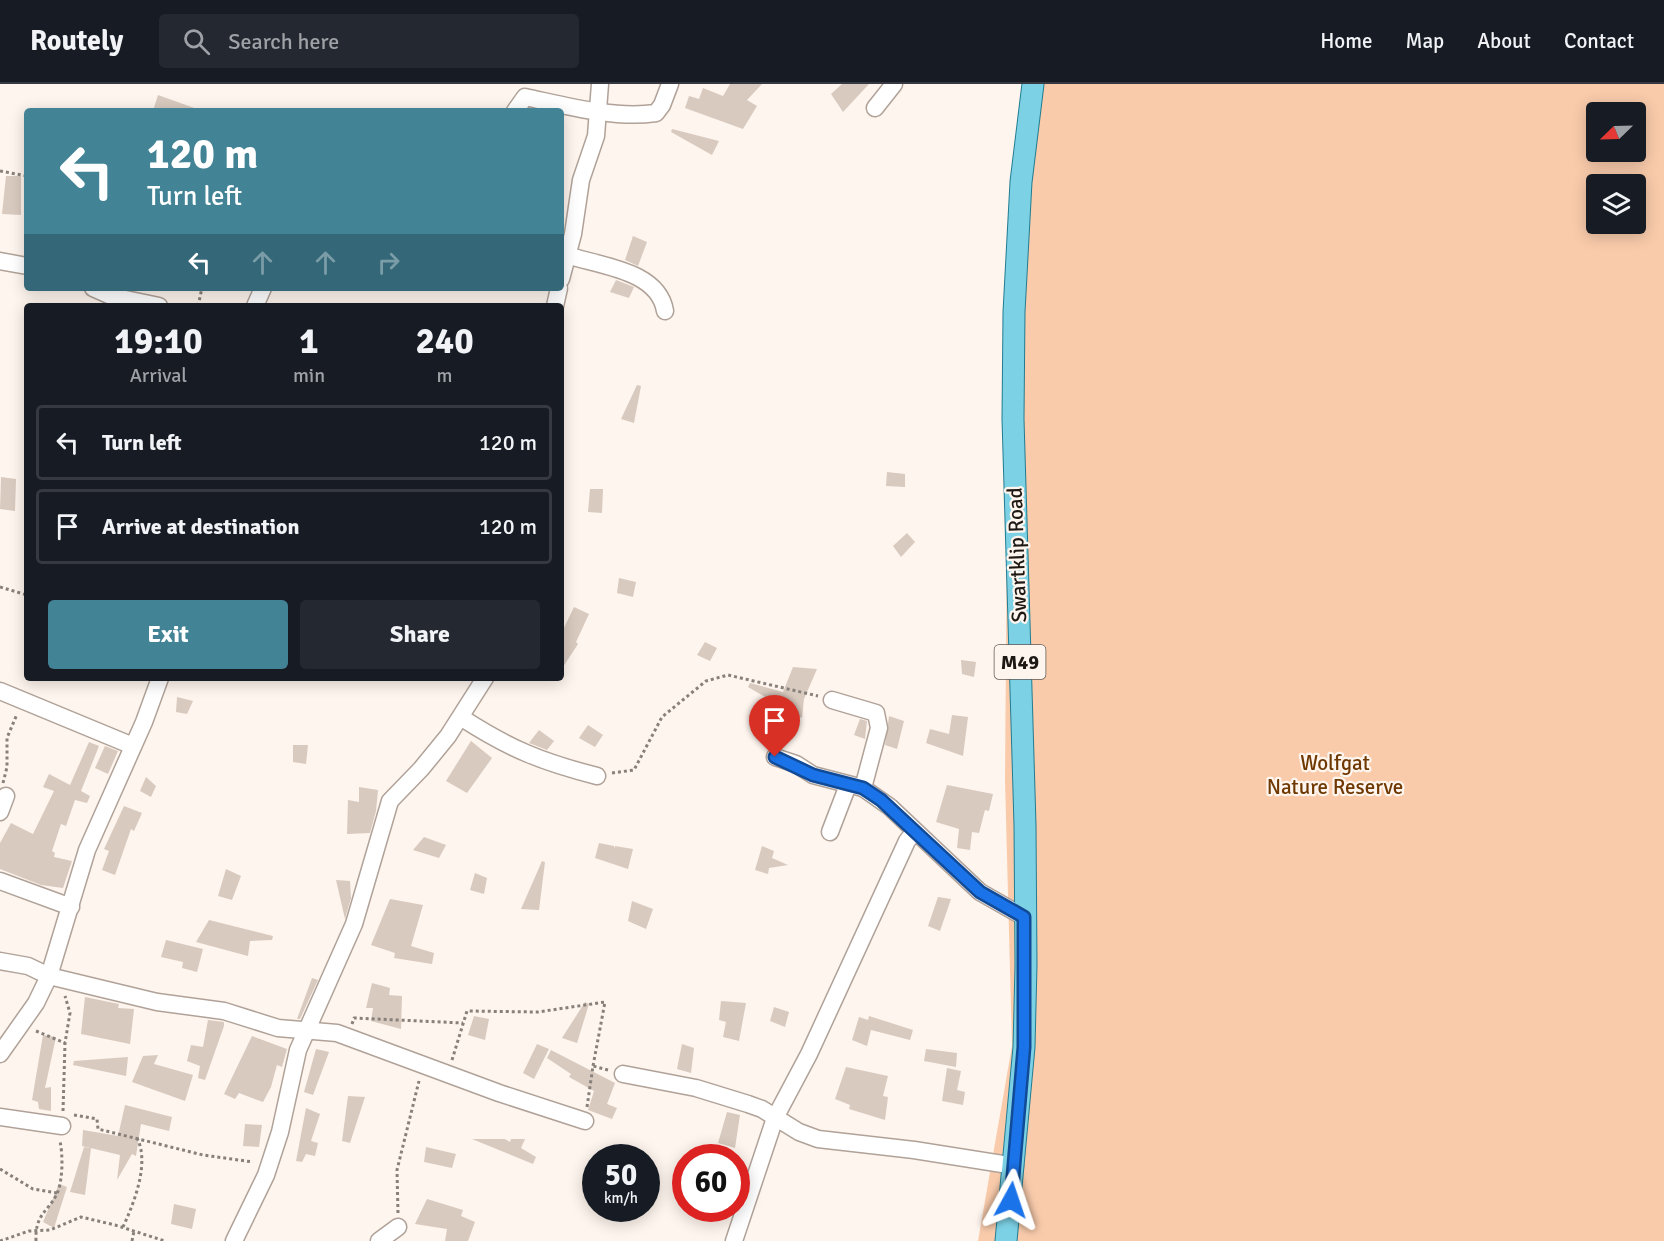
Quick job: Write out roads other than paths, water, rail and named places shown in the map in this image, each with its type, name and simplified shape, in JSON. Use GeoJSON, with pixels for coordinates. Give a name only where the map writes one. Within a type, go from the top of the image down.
{"type":"FeatureCollection","features":[{"type":"Feature","properties":{"kind":"main road","name":"Swartklip Road"},"geometry":{"type":"LineString","coordinates":[[1006,1241],[1015,1166],[1024,1047],[1025,825],[1013,419],[1017,238],[1033,84]]}},
{"type":"Feature","properties":{"kind":"street"},"geometry":{"type":"LineString","coordinates":[[564,252],[573,234],[581,180],[596,136],[600,110],[600,84]]}},
{"type":"Feature","properties":{"kind":"street"},"geometry":{"type":"LineString","coordinates":[[517,108],[525,97],[600,110],[656,113],[662,105],[670,84]]}},
{"type":"Feature","properties":{"kind":"street"},"geometry":{"type":"LineString","coordinates":[[875,108],[894,84]]}},
{"type":"Feature","properties":{"kind":"street"},"geometry":{"type":"LineString","coordinates":[[564,254],[638,278],[652,287],[663,301],[665,311]]}},
{"type":"Feature","properties":{"kind":"street"},"geometry":{"type":"LineString","coordinates":[[0,261],[24,265]]}},
{"type":"Feature","properties":{"kind":"street"},"geometry":{"type":"LineString","coordinates":[[100,291],[111,296],[145,303]]}},
{"type":"Feature","properties":{"kind":"street"},"geometry":{"type":"LineString","coordinates":[[0,1054],[54,977],[87,850],[159,681]]}},
{"type":"Feature","properties":{"kind":"street"},"geometry":{"type":"LineString","coordinates":[[234,1241],[269,1165],[280,1132],[298,1050],[309,1030],[354,924],[390,801],[422,769],[462,718],[483,681]]}},
{"type":"Feature","properties":{"kind":"street"},"geometry":{"type":"LineString","coordinates":[[0,691],[132,746]]}},
{"type":"Feature","properties":{"kind":"street"},"geometry":{"type":"LineString","coordinates":[[830,832],[856,786],[879,728],[876,714],[832,700]]}},
{"type":"Feature","properties":{"kind":"street"},"geometry":{"type":"LineString","coordinates":[[462,718],[493,738],[539,760],[597,776]]}},
{"type":"Feature","properties":{"kind":"street"},"geometry":{"type":"LineString","coordinates":[[775,757],[813,775],[856,786],[890,807],[980,892],[1024,917]]}},
{"type":"Feature","properties":{"kind":"street"},"geometry":{"type":"LineString","coordinates":[[734,1241],[775,1118],[809,1054],[907,841],[914,832]]}},
{"type":"Feature","properties":{"kind":"street"},"geometry":{"type":"LineString","coordinates":[[0,881],[71,907]]}},
{"type":"Feature","properties":{"kind":"street"},"geometry":{"type":"LineString","coordinates":[[0,961],[28,966],[54,977],[158,1002],[214,1008],[278,1028],[309,1030],[347,1037],[585,1121]]}},
{"type":"Feature","properties":{"kind":"street"},"geometry":{"type":"LineString","coordinates":[[623,1074],[696,1088],[762,1109],[799,1132],[818,1139],[914,1150],[1015,1166]]}},
{"type":"Feature","properties":{"kind":"street"},"geometry":{"type":"LineString","coordinates":[[0,1117],[63,1120]]}},
{"type":"Feature","properties":{"kind":"street"},"geometry":{"type":"LineString","coordinates":[[379,1241],[398,1227]]}},
{"type":"Feature","properties":{"kind":"park label","name":"Wolfgat Nature Reserve"},"geometry":{"type":"Point","coordinates":[1335,775]}}]}
